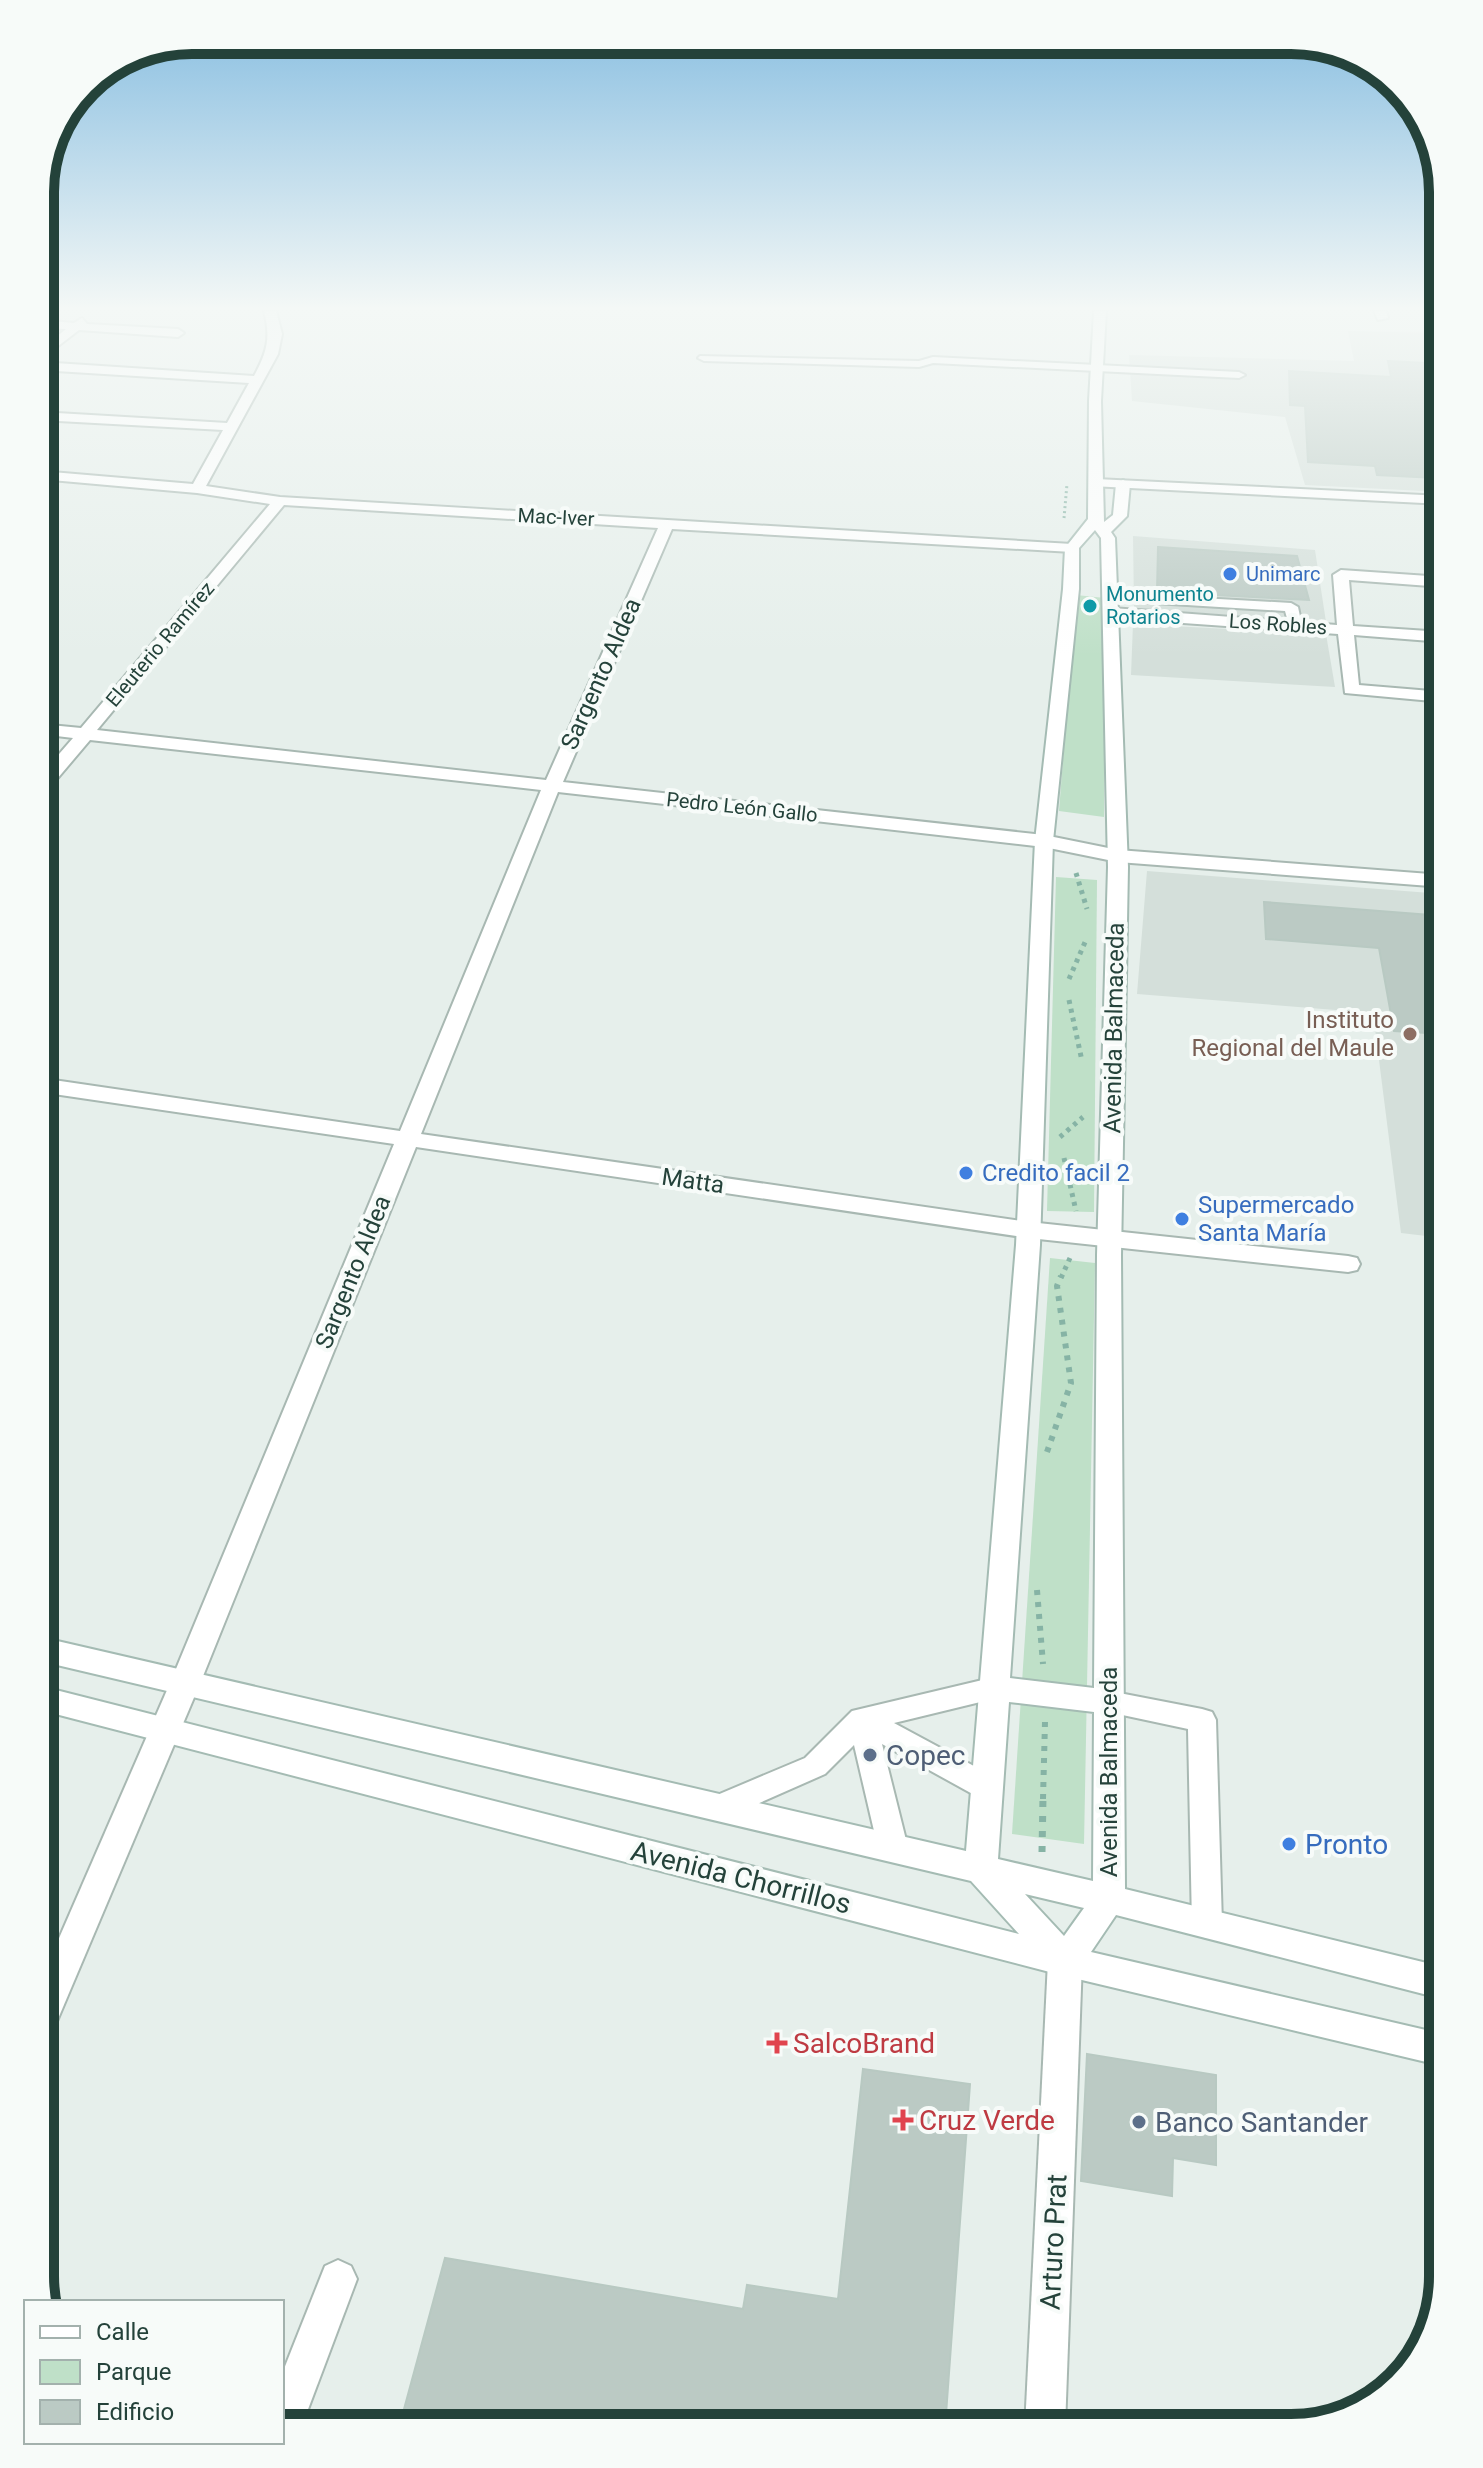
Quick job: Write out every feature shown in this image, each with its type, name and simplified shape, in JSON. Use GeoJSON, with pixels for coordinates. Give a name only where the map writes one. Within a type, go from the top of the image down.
{"type":"FeatureCollection","features":[{"type":"Feature","properties":{"kind":"street"},"geometry":{"type":"LineString","coordinates":[[197,489],[231,427],[217,426]]}},
{"type":"Feature","properties":{"kind":"street","name":"Avenida Balmaceda"},"geometry":{"type":"LineString","coordinates":[[1065,1961],[1109,1899],[1110,1239],[1118,856],[1112,605],[1108,538],[1099,525],[1096,426]]}},
{"type":"Feature","properties":{"kind":"street","name":"Mac-Iver"},"geometry":{"type":"LineString","coordinates":[[54,476],[197,489],[280,501],[1072,548]]}},
{"type":"Feature","properties":{"kind":"street"},"geometry":{"type":"LineString","coordinates":[[1096,483],[1429,499]]}},
{"type":"Feature","properties":{"kind":"street"},"geometry":{"type":"LineString","coordinates":[[1065,1961],[981,1869],[1029,1230],[1044,841],[1071,589],[1072,548],[1099,525],[1120,516],[1123,484]]}},
{"type":"Feature","properties":{"kind":"street"},"geometry":{"type":"LineString","coordinates":[[1345,495],[1429,506]]}},
{"type":"Feature","properties":{"kind":"street","name":"Eleuterio Ramírez"},"geometry":{"type":"LineString","coordinates":[[54,772],[280,501]]}},
{"type":"Feature","properties":{"kind":"street","name":"Sargento Aldea"},"geometry":{"type":"LineString","coordinates":[[54,1989],[186,1681],[552,786],[667,524]]}},
{"type":"Feature","properties":{"kind":"street"},"geometry":{"type":"LineString","coordinates":[[1429,581],[1341,575],[1351,689],[1429,696]]}},
{"type":"Feature","properties":{"kind":"street","name":"Los Robles"},"geometry":{"type":"LineString","coordinates":[[1112,605],[1295,626],[1429,636]]}},
{"type":"Feature","properties":{"kind":"street","name":"Pedro León Gallo"},"geometry":{"type":"LineString","coordinates":[[54,731],[1044,841],[1118,856],[1429,880]]}},
{"type":"Feature","properties":{"kind":"street","name":"Matta"},"geometry":{"type":"LineString","coordinates":[[54,1087],[1029,1230],[1348,1264]]}},
{"type":"Feature","properties":{"kind":"street"},"geometry":{"type":"LineString","coordinates":[[54,1652],[1109,1899],[1429,1980]]}},
{"type":"Feature","properties":{"kind":"street"},"geometry":{"type":"LineString","coordinates":[[995,1688],[1109,1702]]}},
{"type":"Feature","properties":{"kind":"street","name":"Avenida Chorrillos"},"geometry":{"type":"LineString","coordinates":[[54,1701],[1065,1961],[1429,2047]]}},
{"type":"Feature","properties":{"kind":"street","name":"Arturo Prat"},"geometry":{"type":"LineString","coordinates":[[1046,2414],[1065,1961]]}},
{"type":"Feature","properties":{"kind":"street"},"geometry":{"type":"LineString","coordinates":[[287,2414],[338,2279]]}},
{"type":"Feature","properties":{"kind":"lane"},"geometry":{"type":"LineString","coordinates":[[720,1807],[815,1766],[862,1719],[995,1688]]}},
{"type":"Feature","properties":{"kind":"lane"},"geometry":{"type":"LineString","coordinates":[[1109,1702],[1202,1720],[1207,1924]]}},
{"type":"Feature","properties":{"kind":"lane"},"geometry":{"type":"LineString","coordinates":[[862,1719],[988,1788]]}},
{"type":"Feature","properties":{"kind":"lane"},"geometry":{"type":"LineString","coordinates":[[862,1719],[893,1848]]}},
{"type":"Feature","properties":{"kind":"path"},"geometry":{"type":"LineString","coordinates":[[1075,864],[1088,911]]}},
{"type":"Feature","properties":{"kind":"path"},"geometry":{"type":"LineString","coordinates":[[1082,1063],[1066,986],[1087,938]]}},
{"type":"Feature","properties":{"kind":"path"},"geometry":{"type":"LineString","coordinates":[[1059,1138],[1092,1110]]}},
{"type":"Feature","properties":{"kind":"path"},"geometry":{"type":"LineString","coordinates":[[1062,1152],[1076,1217]]}},
{"type":"Feature","properties":{"kind":"path"},"geometry":{"type":"LineString","coordinates":[[1045,1456],[1071,1383],[1057,1286],[1075,1251]]}},
{"type":"Feature","properties":{"kind":"path"},"geometry":{"type":"LineString","coordinates":[[1036,1575],[1046,1695],[1042,1855]]}},
{"type":"Feature","properties":{"kind":"shaded area"},"geometry":{"type":"Polygon","coordinates":[[[1288,426],[1429,426],[1429,491],[1305,485],[1288,426]]]}},
{"type":"Feature","properties":{"kind":"shaded area"},"geometry":{"type":"Polygon","coordinates":[[[1133,536],[1315,550],[1326,622],[1134,608],[1133,536]]]}},
{"type":"Feature","properties":{"kind":"shaded area"},"geometry":{"type":"Polygon","coordinates":[[[1133,624],[1326,634],[1335,687],[1131,675],[1133,624]]]}},
{"type":"Feature","properties":{"kind":"shaded area","name":"Instituto Regional del Maule"},"geometry":{"type":"Polygon","coordinates":[[[1147,871],[1429,893],[1429,1236],[1401,1233],[1373,1013],[1137,994],[1147,871]]]}},
{"type":"Feature","properties":{"kind":"green space"},"geometry":{"type":"Polygon","coordinates":[[[1076,595],[1105,598],[1104,817],[1059,811],[1076,595]]]}},
{"type":"Feature","properties":{"kind":"green space"},"geometry":{"type":"Polygon","coordinates":[[[1056,877],[1097,880],[1094,1212],[1047,1211],[1056,877]]]}},
{"type":"Feature","properties":{"kind":"green space"},"geometry":{"type":"Polygon","coordinates":[[[1050,1258],[1095,1263],[1084,1844],[1012,1834],[1050,1258]]]}},
{"type":"Feature","properties":{"kind":"building"},"geometry":{"type":"Polygon","coordinates":[[[1306,426],[1429,426],[1429,478],[1377,475],[1375,466],[1308,462],[1306,426]]]}},
{"type":"Feature","properties":{"kind":"building","name":"Unimarc"},"geometry":{"type":"Polygon","coordinates":[[[1158,547],[1297,556],[1309,600],[1157,592],[1158,547]]]}},
{"type":"Feature","properties":{"kind":"building"},"geometry":{"type":"Polygon","coordinates":[[[1264,902],[1429,915],[1429,1033],[1394,1031],[1379,948],[1266,939],[1264,902]]]}},
{"type":"Feature","properties":{"kind":"building"},"geometry":{"type":"Polygon","coordinates":[[[1087,2054],[1216,2075],[1216,2165],[1173,2158],[1172,2196],[1081,2181],[1087,2054]]]}},
{"type":"Feature","properties":{"kind":"building"},"geometry":{"type":"Polygon","coordinates":[[[863,2069],[970,2084],[946,2414],[403,2414],[445,2258],[743,2309],[747,2285],[838,2299],[863,2069]]]}},
{"type":"Feature","properties":{"kind":"place","name":"Unimarc"},"geometry":{"type":"Point","coordinates":[1230,574]}},
{"type":"Feature","properties":{"kind":"place","name":"Monumento Rotarios"},"geometry":{"type":"Point","coordinates":[1090,606]}},
{"type":"Feature","properties":{"kind":"place","name":"Instituto Regional del Maule"},"geometry":{"type":"Point","coordinates":[1410,1034]}},
{"type":"Feature","properties":{"kind":"place","name":"Credito facil 2"},"geometry":{"type":"Point","coordinates":[966,1173]}},
{"type":"Feature","properties":{"kind":"place","name":"Supermercado Santa María"},"geometry":{"type":"Point","coordinates":[1182,1219]}},
{"type":"Feature","properties":{"kind":"place","name":"Copec"},"geometry":{"type":"Point","coordinates":[870,1755]}},
{"type":"Feature","properties":{"kind":"place","name":"Pronto"},"geometry":{"type":"Point","coordinates":[1289,1844]}},
{"type":"Feature","properties":{"kind":"place","name":"SalcoBrand"},"geometry":{"type":"Point","coordinates":[777,2043]}},
{"type":"Feature","properties":{"kind":"place","name":"Cruz Verde"},"geometry":{"type":"Point","coordinates":[903,2120]}},
{"type":"Feature","properties":{"kind":"place","name":"Banco Santander"},"geometry":{"type":"Point","coordinates":[1139,2122]}}]}
